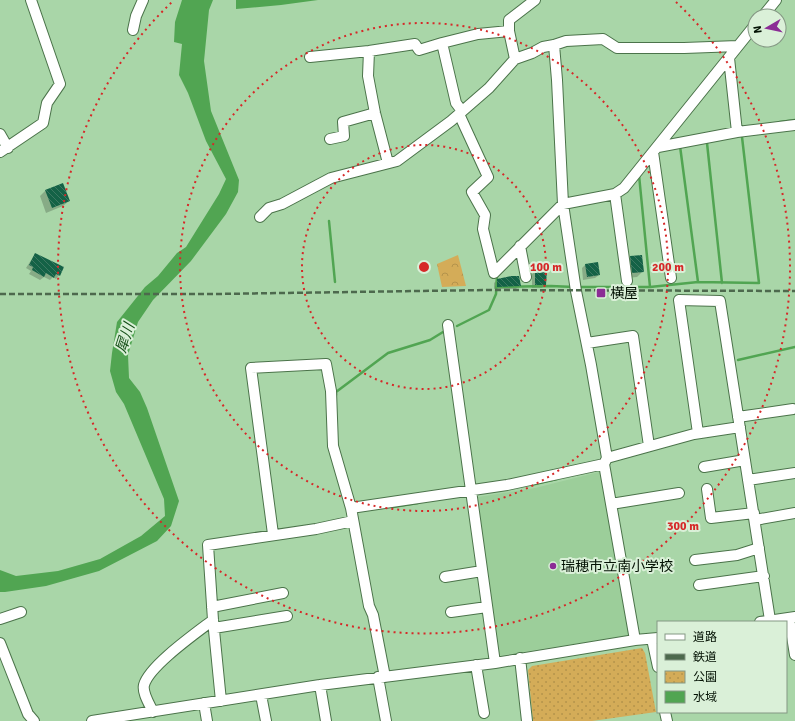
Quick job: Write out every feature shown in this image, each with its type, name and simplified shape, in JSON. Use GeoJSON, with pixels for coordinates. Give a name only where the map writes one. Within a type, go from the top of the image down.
{"type":"FeatureCollection","features":[{"type":"Feature","properties":{"kind":"street"},"geometry":{"type":"LineString","coordinates":[[0,134],[4,150],[42,123],[47,103],[60,84],[31,0]]}},
{"type":"Feature","properties":{"kind":"street"},"geometry":{"type":"LineString","coordinates":[[133,30],[136,16],[143,0]]}},
{"type":"Feature","properties":{"kind":"street"},"geometry":{"type":"LineString","coordinates":[[515,59],[509,31],[509,20],[535,0]]}},
{"type":"Feature","properties":{"kind":"street"},"geometry":{"type":"LineString","coordinates":[[770,8],[776,0]]}},
{"type":"Feature","properties":{"kind":"street"},"geometry":{"type":"LineString","coordinates":[[310,57],[369,51],[415,44],[419,50],[478,34],[509,31]]}},
{"type":"Feature","properties":{"kind":"street"},"geometry":{"type":"LineString","coordinates":[[442,43],[456,103],[488,177],[472,192],[485,215],[483,229],[494,273],[563,204],[615,194],[624,188],[747,35]]}},
{"type":"Feature","properties":{"kind":"street"},"geometry":{"type":"LineString","coordinates":[[260,217],[269,208],[282,204],[331,178],[397,161],[460,113],[489,88],[515,59],[543,47],[554,46],[566,41],[603,39],[617,48],[738,46]]}},
{"type":"Feature","properties":{"kind":"street"},"geometry":{"type":"LineString","coordinates":[[554,46],[563,204],[576,291],[587,343],[606,461],[611,504],[635,640]]}},
{"type":"Feature","properties":{"kind":"street"},"geometry":{"type":"LineString","coordinates":[[369,51],[368,76],[375,112],[388,163]]}},
{"type":"Feature","properties":{"kind":"street"},"geometry":{"type":"LineString","coordinates":[[729,58],[737,132]]}},
{"type":"Feature","properties":{"kind":"street"},"geometry":{"type":"LineString","coordinates":[[330,138],[344,136],[343,122],[375,112]]}},
{"type":"Feature","properties":{"kind":"street"},"geometry":{"type":"LineString","coordinates":[[656,149],[737,132],[795,125]]}},
{"type":"Feature","properties":{"kind":"street"},"geometry":{"type":"LineString","coordinates":[[656,149],[671,278]]}},
{"type":"Feature","properties":{"kind":"street"},"geometry":{"type":"LineString","coordinates":[[615,194],[627,281]]}},
{"type":"Feature","properties":{"kind":"street"},"geometry":{"type":"LineString","coordinates":[[520,246],[526,277]]}},
{"type":"Feature","properties":{"kind":"street"},"geometry":{"type":"LineString","coordinates":[[698,433],[679,300],[720,301],[764,576],[765,621],[792,618],[795,655]]}},
{"type":"Feature","properties":{"kind":"street"},"geometry":{"type":"LineString","coordinates":[[448,326],[495,662]]}},
{"type":"Feature","properties":{"kind":"street"},"geometry":{"type":"LineString","coordinates":[[587,343],[633,336],[648,446]]}},
{"type":"Feature","properties":{"kind":"street"},"geometry":{"type":"LineString","coordinates":[[274,534],[251,368],[326,364],[331,391],[333,446],[351,508],[369,606],[373,615],[386,721]]}},
{"type":"Feature","properties":{"kind":"street"},"geometry":{"type":"LineString","coordinates":[[351,508],[471,491],[554,475],[606,461],[648,446],[793,409]]}},
{"type":"Feature","properties":{"kind":"street"},"geometry":{"type":"LineString","coordinates":[[704,467],[745,460]]}},
{"type":"Feature","properties":{"kind":"street"},"geometry":{"type":"LineString","coordinates":[[748,480],[795,473]]}},
{"type":"Feature","properties":{"kind":"street"},"geometry":{"type":"LineString","coordinates":[[707,489],[711,518],[795,513]]}},
{"type":"Feature","properties":{"kind":"street"},"geometry":{"type":"LineString","coordinates":[[611,504],[678,493]]}},
{"type":"Feature","properties":{"kind":"street"},"geometry":{"type":"LineString","coordinates":[[222,701],[212,607],[208,545],[353,521]]}},
{"type":"Feature","properties":{"kind":"street"},"geometry":{"type":"LineString","coordinates":[[695,560],[737,554],[759,548]]}},
{"type":"Feature","properties":{"kind":"street"},"geometry":{"type":"LineString","coordinates":[[445,577],[482,571]]}},
{"type":"Feature","properties":{"kind":"street"},"geometry":{"type":"LineString","coordinates":[[699,585],[764,576]]}},
{"type":"Feature","properties":{"kind":"street"},"geometry":{"type":"LineString","coordinates":[[212,607],[283,593]]}},
{"type":"Feature","properties":{"kind":"street"},"geometry":{"type":"LineString","coordinates":[[451,612],[487,607]]}},
{"type":"Feature","properties":{"kind":"street"},"geometry":{"type":"LineString","coordinates":[[0,619],[21,612]]}},
{"type":"Feature","properties":{"kind":"street"},"geometry":{"type":"LineString","coordinates":[[150,715],[143,687],[150,674],[174,651],[214,624],[287,616]]}},
{"type":"Feature","properties":{"kind":"street"},"geometry":{"type":"LineString","coordinates":[[92,721],[150,715],[204,703],[320,685],[548,655],[635,640],[655,638],[657,657]]}},
{"type":"Feature","properties":{"kind":"street"},"geometry":{"type":"LineString","coordinates":[[0,643],[28,714],[34,721]]}},
{"type":"Feature","properties":{"kind":"street"},"geometry":{"type":"LineString","coordinates":[[520,658],[528,690],[527,721]]}},
{"type":"Feature","properties":{"kind":"street"},"geometry":{"type":"LineString","coordinates":[[476,665],[484,714]]}},
{"type":"Feature","properties":{"kind":"street"},"geometry":{"type":"LineString","coordinates":[[320,685],[326,721]]}},
{"type":"Feature","properties":{"kind":"street"},"geometry":{"type":"LineString","coordinates":[[261,695],[266,721]]}},
{"type":"Feature","properties":{"kind":"street"},"geometry":{"type":"LineString","coordinates":[[204,703],[207,721]]}},
{"type":"Feature","properties":{"kind":"shaded area","name":"瑞穂市立南小学校"},"geometry":{"type":"Polygon","coordinates":[[[603,471],[631,635],[497,656],[478,497],[535,488],[603,471]]]}},
{"type":"Feature","properties":{"kind":"green space"},"geometry":{"type":"Polygon","coordinates":[[[458,255],[466,286],[442,287],[437,264],[458,255]]]}},
{"type":"Feature","properties":{"kind":"green space"},"geometry":{"type":"Polygon","coordinates":[[[642,648],[645,653],[656,712],[592,721],[533,721],[528,670],[532,666],[642,648]]]}},
{"type":"Feature","properties":{"kind":"water","name":"犀川"},"geometry":{"type":"Polygon","coordinates":[[[182,0],[213,0],[209,10],[204,61],[211,111],[239,180],[238,192],[226,214],[191,261],[153,300],[138,322],[128,355],[129,378],[140,392],[147,408],[179,501],[171,526],[157,541],[99,571],[46,586],[0,592],[0,570],[16,576],[58,571],[100,559],[141,536],[165,516],[164,499],[124,404],[116,392],[110,371],[117,322],[145,287],[158,276],[177,253],[186,247],[219,194],[226,179],[206,141],[188,93],[179,75],[182,44],[174,42],[175,22],[182,0]]]}},
{"type":"Feature","properties":{"kind":"water"},"geometry":{"type":"Polygon","coordinates":[[[236,0],[318,0],[236,9],[236,0]]]}},
{"type":"Feature","properties":{"kind":"building"},"geometry":{"type":"Polygon","coordinates":[[[63,183],[70,201],[52,208],[45,190],[63,183]]]}},
{"type":"Feature","properties":{"kind":"building"},"geometry":{"type":"Polygon","coordinates":[[[35,253],[64,267],[60,276],[56,274],[54,278],[46,273],[44,277],[32,270],[33,267],[29,265],[35,253]]]}},
{"type":"Feature","properties":{"kind":"building"},"geometry":{"type":"Polygon","coordinates":[[[642,255],[644,272],[632,273],[630,256],[642,255]]]}},
{"type":"Feature","properties":{"kind":"building"},"geometry":{"type":"Polygon","coordinates":[[[598,262],[600,275],[587,277],[585,264],[598,262]]]}},
{"type":"Feature","properties":{"kind":"building"},"geometry":{"type":"Polygon","coordinates":[[[535,270],[547,270],[546,285],[535,285],[535,270]]]}},
{"type":"Feature","properties":{"kind":"building"},"geometry":{"type":"Polygon","coordinates":[[[519,276],[521,286],[497,287],[497,279],[519,276]]]}},
{"type":"Feature","properties":{"kind":"waterway"},"geometry":{"type":"LineString","coordinates":[[780,122],[795,120]]}},
{"type":"Feature","properties":{"kind":"waterway"},"geometry":{"type":"LineString","coordinates":[[581,287],[650,287],[698,282],[759,283],[742,137]]}},
{"type":"Feature","properties":{"kind":"waterway"},"geometry":{"type":"LineString","coordinates":[[707,143],[722,283]]}},
{"type":"Feature","properties":{"kind":"waterway"},"geometry":{"type":"LineString","coordinates":[[680,146],[698,282]]}},
{"type":"Feature","properties":{"kind":"waterway"},"geometry":{"type":"LineString","coordinates":[[639,175],[650,287]]}},
{"type":"Feature","properties":{"kind":"waterway"},"geometry":{"type":"LineString","coordinates":[[329,221],[335,282]]}},
{"type":"Feature","properties":{"kind":"waterway"},"geometry":{"type":"LineString","coordinates":[[457,326],[489,310],[496,294],[497,275]]}},
{"type":"Feature","properties":{"kind":"waterway"},"geometry":{"type":"LineString","coordinates":[[496,287],[574,287]]}},
{"type":"Feature","properties":{"kind":"waterway"},"geometry":{"type":"LineString","coordinates":[[336,395],[336,392],[388,353],[430,340],[443,332]]}},
{"type":"Feature","properties":{"kind":"waterway"},"geometry":{"type":"LineString","coordinates":[[738,360],[795,347]]}},
{"type":"Feature","properties":{"kind":"waterway"},"geometry":{"type":"LineString","coordinates":[[531,485],[557,479]]}},
{"type":"Feature","properties":{"kind":"waterway"},"geometry":{"type":"LineString","coordinates":[[393,507],[418,503]]}},
{"type":"Feature","properties":{"kind":"railway"},"geometry":{"type":"LineString","coordinates":[[0,294],[215,294],[487,290],[795,291]]}},
{"type":"Feature","properties":{"kind":"place","name":"横屋"},"geometry":{"type":"Point","coordinates":[601,293]}},
{"type":"Feature","properties":{"kind":"place","name":"瑞穂市立南小学校"},"geometry":{"type":"Point","coordinates":[553,566]}}]}
